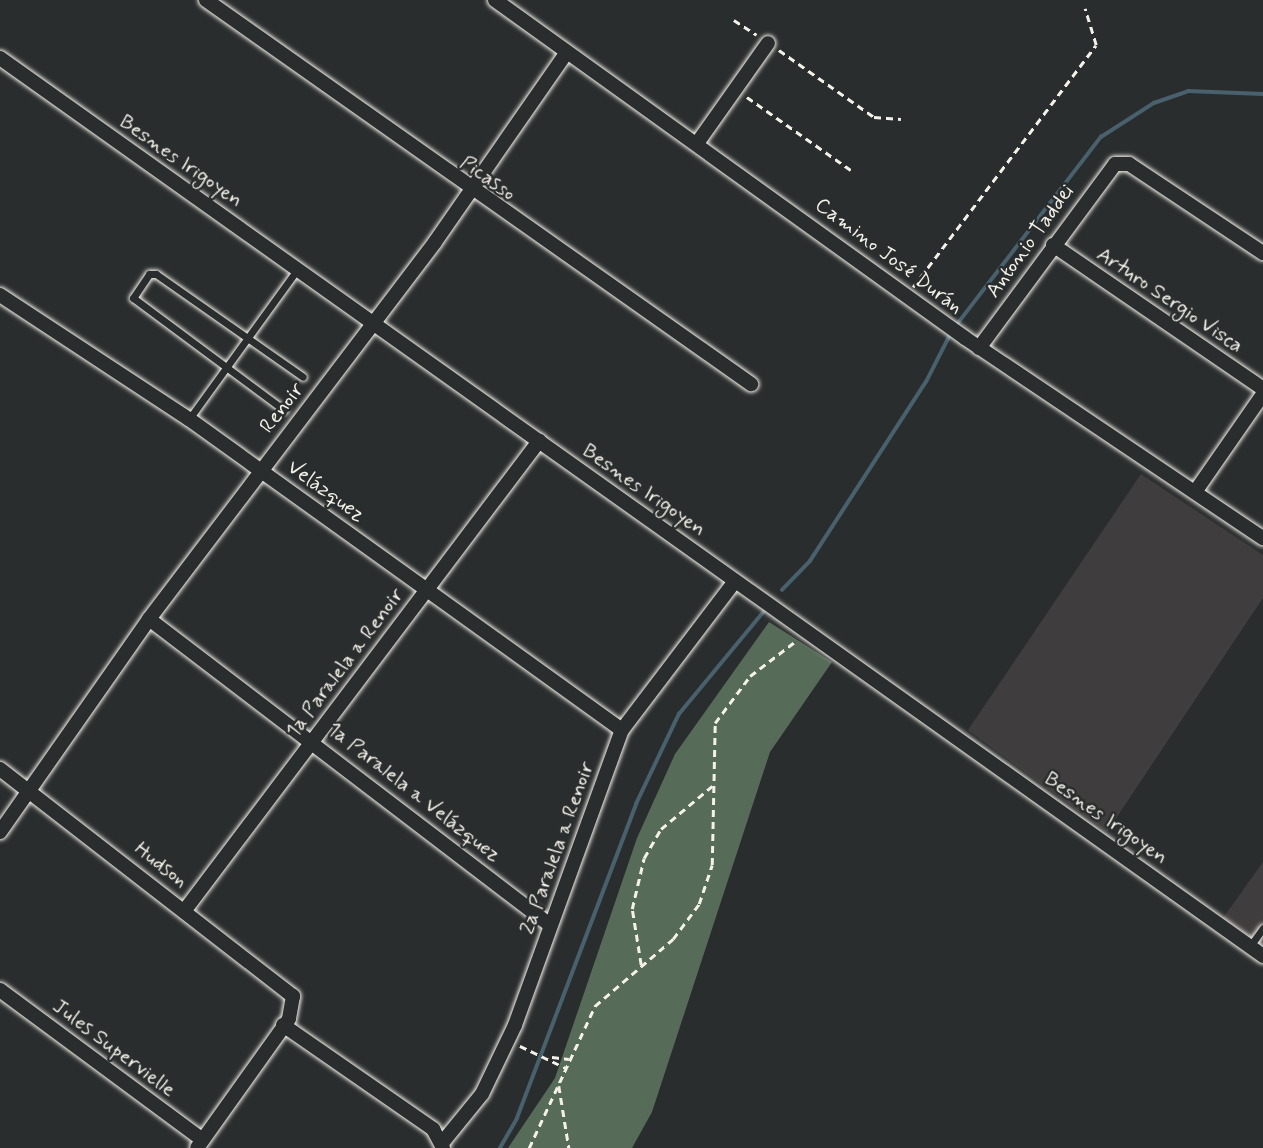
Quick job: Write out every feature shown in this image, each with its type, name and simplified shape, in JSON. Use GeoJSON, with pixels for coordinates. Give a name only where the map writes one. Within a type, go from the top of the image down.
{"type":"FeatureCollection","features":[{"type":"Feature","properties":{"kind":"street","name":"Picasso"},"geometry":{"type":"LineString","coordinates":[[206,0],[470,191],[751,384]]}},
{"type":"Feature","properties":{"kind":"street","name":"Camino José Durán"},"geometry":{"type":"LineString","coordinates":[[495,0],[698,142],[979,348],[1263,538]]}},
{"type":"Feature","properties":{"kind":"street"},"geometry":{"type":"LineString","coordinates":[[698,142],[768,43]]}},
{"type":"Feature","properties":{"kind":"street","name":"Renoir"},"geometry":{"type":"LineString","coordinates":[[0,832],[149,619],[260,470],[375,325],[567,52]]}},
{"type":"Feature","properties":{"kind":"street","name":"Besnes Irigoyen"},"geometry":{"type":"LineString","coordinates":[[0,58],[1263,956]]}},
{"type":"Feature","properties":{"kind":"street","name":"Antonio Taddei"},"geometry":{"type":"LineString","coordinates":[[979,348],[1053,245],[1118,164],[1129,164],[1263,253]]}},
{"type":"Feature","properties":{"kind":"street","name":"Arturo Sergio Visca"},"geometry":{"type":"LineString","coordinates":[[1053,245],[1263,388]]}},
{"type":"Feature","properties":{"kind":"street","name":"Velázquez"},"geometry":{"type":"LineString","coordinates":[[0,295],[189,419],[622,730]]}},
{"type":"Feature","properties":{"kind":"street"},"geometry":{"type":"LineString","coordinates":[[1195,492],[1263,394]]}},
{"type":"Feature","properties":{"kind":"street","name":"1a Paralela a Renoir"},"geometry":{"type":"LineString","coordinates":[[185,910],[539,441]]}},
{"type":"Feature","properties":{"kind":"street","name":"2a Paralela a Renoir"},"geometry":{"type":"LineString","coordinates":[[443,1146],[482,1094],[550,925],[622,730],[736,581]]}},
{"type":"Feature","properties":{"kind":"street","name":"1a Paralela a Velázquez"},"geometry":{"type":"LineString","coordinates":[[149,619],[314,740],[550,925]]}},
{"type":"Feature","properties":{"kind":"street","name":"Hudson"},"geometry":{"type":"LineString","coordinates":[[0,769],[185,910],[293,999],[283,1025]]}},
{"type":"Feature","properties":{"kind":"street","name":"Jules Supervielle"},"geometry":{"type":"LineString","coordinates":[[0,990],[200,1144]]}},
{"type":"Feature","properties":{"kind":"street"},"geometry":{"type":"LineString","coordinates":[[200,1144],[283,1025],[433,1129],[443,1146]]}},
{"type":"Feature","properties":{"kind":"lane"},"geometry":{"type":"LineString","coordinates":[[189,419],[298,270]]}},
{"type":"Feature","properties":{"kind":"lane"},"geometry":{"type":"LineString","coordinates":[[284,410],[135,304],[149,274],[248,337],[303,377]]}},
{"type":"Feature","properties":{"kind":"lane"},"geometry":{"type":"LineString","coordinates":[[1250,946],[1263,928]]}},
{"type":"Feature","properties":{"kind":"path"},"geometry":{"type":"LineString","coordinates":[[907,295],[1096,44],[1085,9]]}},
{"type":"Feature","properties":{"kind":"path"},"geometry":{"type":"LineString","coordinates":[[734,20],[874,117],[901,119]]}},
{"type":"Feature","properties":{"kind":"path"},"geometry":{"type":"LineString","coordinates":[[736,89],[851,170]]}},
{"type":"Feature","properties":{"kind":"path"},"geometry":{"type":"LineString","coordinates":[[529,1148],[595,1006],[673,939],[699,904],[712,865],[715,723],[750,676],[791,649],[803,629]]}},
{"type":"Feature","properties":{"kind":"path"},"geometry":{"type":"LineString","coordinates":[[641,965],[632,909],[644,858],[661,829],[712,786]]}},
{"type":"Feature","properties":{"kind":"path"},"geometry":{"type":"LineString","coordinates":[[526,1049],[548,1057],[566,1068]]}},
{"type":"Feature","properties":{"kind":"path"},"geometry":{"type":"LineString","coordinates":[[548,1057],[570,1059]]}},
{"type":"Feature","properties":{"kind":"path"},"geometry":{"type":"LineString","coordinates":[[559,1083],[569,1148]]}},
{"type":"Feature","properties":{"kind":"shaded area"},"geometry":{"type":"Polygon","coordinates":[[[1141,474],[1263,555],[1263,598],[1107,832],[968,730],[1141,474]]]}},
{"type":"Feature","properties":{"kind":"shaded area"},"geometry":{"type":"Polygon","coordinates":[[[1263,862],[1263,946],[1223,918],[1263,862]]]}},
{"type":"Feature","properties":{"kind":"green space"},"geometry":{"type":"Polygon","coordinates":[[[769,622],[832,662],[770,752],[652,1112],[632,1148],[508,1148],[555,1078],[637,838],[675,754],[769,622]]]}},
{"type":"Feature","properties":{"kind":"waterway"},"geometry":{"type":"LineString","coordinates":[[955,327],[1101,137],[1154,103],[1188,91],[1263,94]]}},
{"type":"Feature","properties":{"kind":"waterway"},"geometry":{"type":"LineString","coordinates":[[782,590],[810,561],[926,382],[951,333]]}},
{"type":"Feature","properties":{"kind":"waterway"},"geometry":{"type":"LineString","coordinates":[[500,1148],[517,1118],[636,804],[679,714],[766,609]]}}]}
